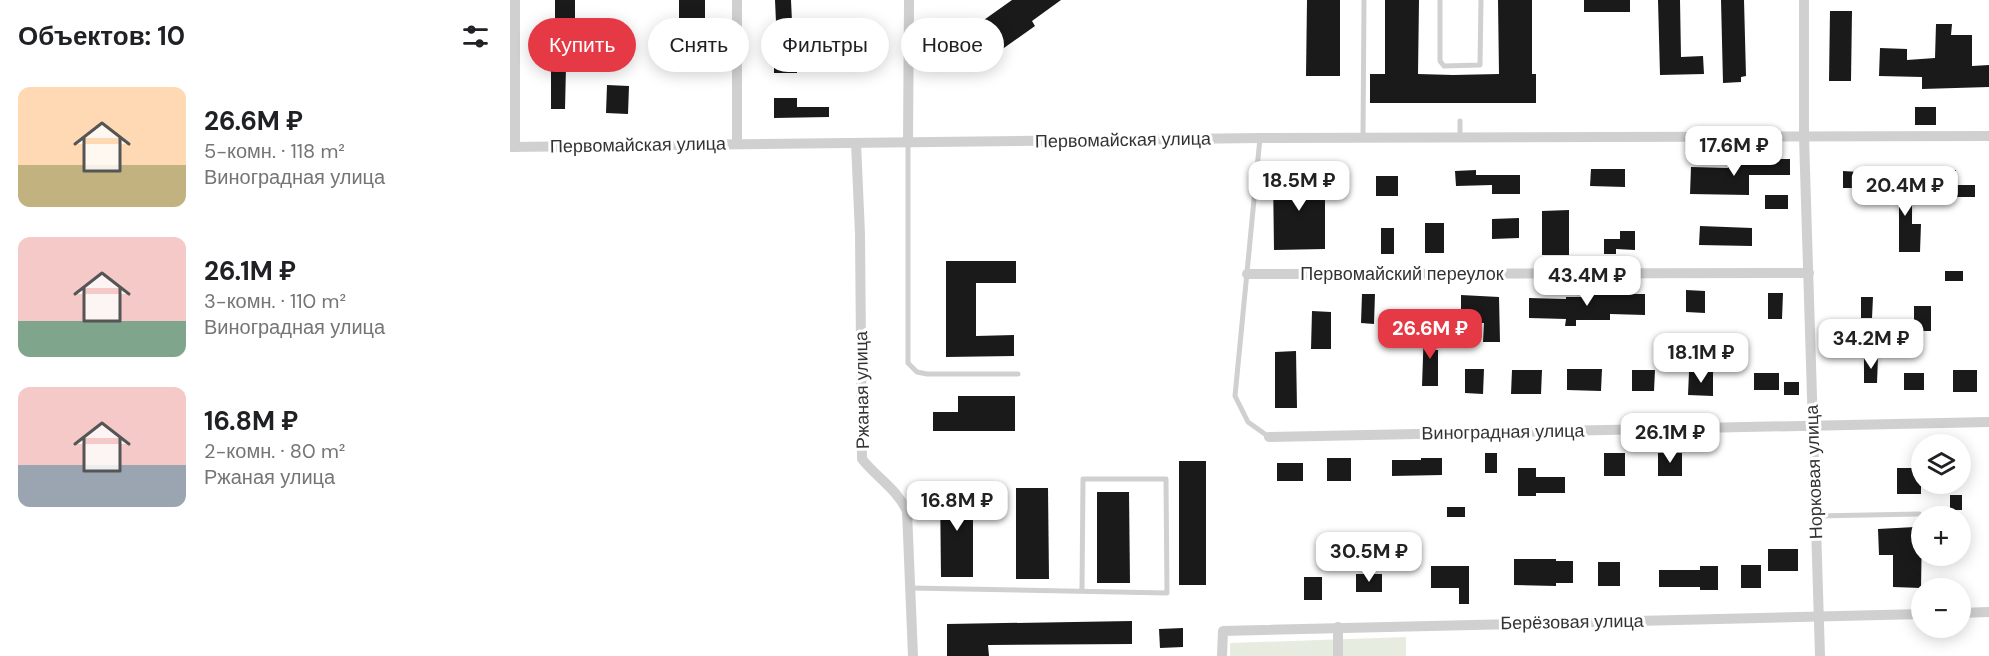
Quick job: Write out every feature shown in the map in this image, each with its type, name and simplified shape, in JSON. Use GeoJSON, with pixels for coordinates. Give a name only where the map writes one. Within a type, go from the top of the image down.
{"type":"FeatureCollection","features":[{"type":"Feature","properties":{"kind":"street"},"geometry":{"type":"LineString","coordinates":[[512,147],[515,0]]}},
{"type":"Feature","properties":{"kind":"street"},"geometry":{"type":"LineString","coordinates":[[737,0],[737,144]]}},
{"type":"Feature","properties":{"kind":"street"},"geometry":{"type":"LineString","coordinates":[[908,143],[909,0]]}},
{"type":"Feature","properties":{"kind":"street","name":"Норковая улица"},"geometry":{"type":"LineString","coordinates":[[1804,0],[1804,137],[1820,656]]}},
{"type":"Feature","properties":{"kind":"street","name":"Первомайская улица"},"geometry":{"type":"LineString","coordinates":[[512,147],[1260,138],[1989,136]]}},
{"type":"Feature","properties":{"kind":"street","name":"Ржаная улица"},"geometry":{"type":"LineString","coordinates":[[856,143],[860,234],[862,459],[899,495],[907,510],[913,656]]}},
{"type":"Feature","properties":{"kind":"street","name":"Первомайский переулок"},"geometry":{"type":"LineString","coordinates":[[1247,274],[1809,273]]}},
{"type":"Feature","properties":{"kind":"street","name":"Виноградная улица"},"geometry":{"type":"LineString","coordinates":[[1269,437],[1989,422]]}},
{"type":"Feature","properties":{"kind":"street"},"geometry":{"type":"LineString","coordinates":[[1971,613],[1989,612]]}},
{"type":"Feature","properties":{"kind":"street","name":"Берёзовая улица"},"geometry":{"type":"LineString","coordinates":[[1222,656],[1223,631],[1911,614]]}},
{"type":"Feature","properties":{"kind":"street"},"geometry":{"type":"LineString","coordinates":[[1338,627],[1338,656]]}},
{"type":"Feature","properties":{"kind":"lane"},"geometry":{"type":"LineString","coordinates":[[1363,138],[1364,0]]}},
{"type":"Feature","properties":{"kind":"lane"},"geometry":{"type":"LineString","coordinates":[[1440,0],[1441,64],[1444,66],[1478,66],[1481,63],[1481,0]]}},
{"type":"Feature","properties":{"kind":"lane"},"geometry":{"type":"LineString","coordinates":[[1460,120],[1460,138]]}},
{"type":"Feature","properties":{"kind":"lane"},"geometry":{"type":"LineString","coordinates":[[1260,138],[1235,396],[1248,422],[1269,437]]}},
{"type":"Feature","properties":{"kind":"lane"},"geometry":{"type":"LineString","coordinates":[[908,143],[908,363],[917,372],[927,374],[1018,374]]}},
{"type":"Feature","properties":{"kind":"lane"},"geometry":{"type":"LineString","coordinates":[[910,588],[1167,593],[1166,479],[1083,479],[1082,590]]}},
{"type":"Feature","properties":{"kind":"lane"},"geometry":{"type":"LineString","coordinates":[[1816,516],[1911,514]]}},
{"type":"Feature","properties":{"kind":"shaded area"},"geometry":{"type":"Polygon","coordinates":[[[1406,637],[1406,656],[1230,656],[1230,643],[1406,637]]]}},
{"type":"Feature","properties":{"kind":"building"},"geometry":{"type":"Polygon","coordinates":[[[555,0],[575,0],[575,18],[555,18],[555,0]]]}},
{"type":"Feature","properties":{"kind":"building"},"geometry":{"type":"Polygon","coordinates":[[[679,0],[705,0],[705,18],[679,18],[679,0]]]}},
{"type":"Feature","properties":{"kind":"building"},"geometry":{"type":"Polygon","coordinates":[[[775,0],[791,0],[792,18],[776,18],[775,0]]]}},
{"type":"Feature","properties":{"kind":"building"},"geometry":{"type":"Polygon","coordinates":[[[1012,0],[1061,0],[1032,21],[1035,26],[1004,48],[1004,18],[987,18],[1012,0]]]}},
{"type":"Feature","properties":{"kind":"building"},"geometry":{"type":"Polygon","coordinates":[[[1307,0],[1340,0],[1340,76],[1306,76],[1307,0]]]}},
{"type":"Feature","properties":{"kind":"building"},"geometry":{"type":"Polygon","coordinates":[[[1385,0],[1419,0],[1418,74],[1453,75],[1499,74],[1498,0],[1532,0],[1532,74],[1536,74],[1536,103],[1370,103],[1370,74],[1385,74],[1385,0]]]}},
{"type":"Feature","properties":{"kind":"building"},"geometry":{"type":"Polygon","coordinates":[[[1584,0],[1630,0],[1630,12],[1584,12],[1584,0]]]}},
{"type":"Feature","properties":{"kind":"building"},"geometry":{"type":"Polygon","coordinates":[[[1658,0],[1680,0],[1681,57],[1703,56],[1704,74],[1660,75],[1658,0]]]}},
{"type":"Feature","properties":{"kind":"building"},"geometry":{"type":"Polygon","coordinates":[[[1721,0],[1744,0],[1746,76],[1741,77],[1741,82],[1723,83],[1721,0]]]}},
{"type":"Feature","properties":{"kind":"building"},"geometry":{"type":"Polygon","coordinates":[[[1830,11],[1852,11],[1851,81],[1829,81],[1830,11]]]}},
{"type":"Feature","properties":{"kind":"building"},"geometry":{"type":"Polygon","coordinates":[[[1936,24],[1952,24],[1951,35],[1972,35],[1972,66],[1989,65],[1989,87],[1922,89],[1922,77],[1879,76],[1880,48],[1907,49],[1907,60],[1935,58],[1936,24]]]}},
{"type":"Feature","properties":{"kind":"building"},"geometry":{"type":"Polygon","coordinates":[[[551,72],[566,72],[565,109],[551,109],[551,72]]]}},
{"type":"Feature","properties":{"kind":"building"},"geometry":{"type":"Polygon","coordinates":[[[774,72],[797,72],[797,73],[774,72]]]}},
{"type":"Feature","properties":{"kind":"building"},"geometry":{"type":"Polygon","coordinates":[[[607,85],[629,86],[628,114],[606,113],[607,85]]]}},
{"type":"Feature","properties":{"kind":"building"},"geometry":{"type":"Polygon","coordinates":[[[774,98],[797,98],[797,107],[829,107],[829,117],[774,118],[774,98]]]}},
{"type":"Feature","properties":{"kind":"building"},"geometry":{"type":"Polygon","coordinates":[[[1915,107],[1936,107],[1936,125],[1915,125],[1915,107]]]}},
{"type":"Feature","properties":{"kind":"building"},"geometry":{"type":"Polygon","coordinates":[[[1754,159],[1790,159],[1790,175],[1749,175],[1749,195],[1690,194],[1691,167],[1728,168],[1728,163],[1754,163],[1754,159]]]}},
{"type":"Feature","properties":{"kind":"building"},"geometry":{"type":"Polygon","coordinates":[[[1591,169],[1625,169],[1625,187],[1590,186],[1591,169]]]}},
{"type":"Feature","properties":{"kind":"building"},"geometry":{"type":"Polygon","coordinates":[[[1476,170],[1476,175],[1520,175],[1520,194],[1492,194],[1492,185],[1456,186],[1455,171],[1476,170]]]}},
{"type":"Feature","properties":{"kind":"building"},"geometry":{"type":"Polygon","coordinates":[[[1929,170],[1956,170],[1955,188],[1929,188],[1929,170]]]}},
{"type":"Feature","properties":{"kind":"building"},"geometry":{"type":"Polygon","coordinates":[[[1843,171],[1859,172],[1859,188],[1843,188],[1843,171]]]}},
{"type":"Feature","properties":{"kind":"building"},"geometry":{"type":"Polygon","coordinates":[[[1323,173],[1325,249],[1274,250],[1273,175],[1323,173]]]}},
{"type":"Feature","properties":{"kind":"building"},"geometry":{"type":"Polygon","coordinates":[[[1376,176],[1398,176],[1398,196],[1376,196],[1376,176]]]}},
{"type":"Feature","properties":{"kind":"building"},"geometry":{"type":"Polygon","coordinates":[[[1898,183],[1912,183],[1912,224],[1921,224],[1920,252],[1899,252],[1899,205],[1897,205],[1897,200],[1884,200],[1884,187],[1898,187],[1898,183]]]}},
{"type":"Feature","properties":{"kind":"building"},"geometry":{"type":"Polygon","coordinates":[[[1957,185],[1975,185],[1975,197],[1957,197],[1957,185]]]}},
{"type":"Feature","properties":{"kind":"building"},"geometry":{"type":"Polygon","coordinates":[[[1765,195],[1788,195],[1788,209],[1765,209],[1765,195]]]}},
{"type":"Feature","properties":{"kind":"building"},"geometry":{"type":"Polygon","coordinates":[[[1569,210],[1569,255],[1542,255],[1542,211],[1569,210]]]}},
{"type":"Feature","properties":{"kind":"building"},"geometry":{"type":"Polygon","coordinates":[[[1519,218],[1519,238],[1492,239],[1492,219],[1519,218]]]}},
{"type":"Feature","properties":{"kind":"building"},"geometry":{"type":"Polygon","coordinates":[[[1425,223],[1444,223],[1444,253],[1425,253],[1425,223]]]}},
{"type":"Feature","properties":{"kind":"building"},"geometry":{"type":"Polygon","coordinates":[[[1700,226],[1752,228],[1752,246],[1699,245],[1700,226]]]}},
{"type":"Feature","properties":{"kind":"building"},"geometry":{"type":"Polygon","coordinates":[[[1381,228],[1394,228],[1394,254],[1381,254],[1381,228]]]}},
{"type":"Feature","properties":{"kind":"building"},"geometry":{"type":"Polygon","coordinates":[[[1620,231],[1635,231],[1635,250],[1616,249],[1616,254],[1604,254],[1604,239],[1620,239],[1620,231]]]}},
{"type":"Feature","properties":{"kind":"building"},"geometry":{"type":"Polygon","coordinates":[[[946,261],[1016,261],[1016,283],[976,283],[976,336],[1014,335],[1014,356],[946,357],[946,261]]]}},
{"type":"Feature","properties":{"kind":"building"},"geometry":{"type":"Polygon","coordinates":[[[1945,271],[1963,271],[1963,281],[1945,281],[1945,271]]]}},
{"type":"Feature","properties":{"kind":"building"},"geometry":{"type":"Polygon","coordinates":[[[1686,290],[1705,291],[1705,313],[1686,312],[1686,290]]]}},
{"type":"Feature","properties":{"kind":"building"},"geometry":{"type":"Polygon","coordinates":[[[1768,293],[1783,293],[1782,319],[1768,319],[1768,293]]]}},
{"type":"Feature","properties":{"kind":"building"},"geometry":{"type":"Polygon","coordinates":[[[1362,294],[1375,294],[1374,324],[1361,323],[1362,294]]]}},
{"type":"Feature","properties":{"kind":"building"},"geometry":{"type":"Polygon","coordinates":[[[1586,294],[1645,294],[1645,315],[1610,314],[1610,320],[1576,320],[1576,326],[1565,326],[1566,319],[1529,318],[1529,298],[1566,299],[1566,297],[1586,297],[1586,294]]]}},
{"type":"Feature","properties":{"kind":"building"},"geometry":{"type":"Polygon","coordinates":[[[1461,295],[1499,297],[1500,342],[1483,342],[1484,323],[1461,323],[1461,295]]]}},
{"type":"Feature","properties":{"kind":"building"},"geometry":{"type":"Polygon","coordinates":[[[1861,297],[1873,297],[1872,318],[1861,318],[1861,297]]]}},
{"type":"Feature","properties":{"kind":"building"},"geometry":{"type":"Polygon","coordinates":[[[1914,306],[1931,306],[1931,331],[1914,331],[1914,306]]]}},
{"type":"Feature","properties":{"kind":"building"},"geometry":{"type":"Polygon","coordinates":[[[1312,311],[1331,312],[1331,349],[1311,349],[1312,311]]]}},
{"type":"Feature","properties":{"kind":"building"},"geometry":{"type":"Polygon","coordinates":[[[1878,322],[1899,322],[1899,349],[1877,349],[1878,322]]]}},
{"type":"Feature","properties":{"kind":"building"},"geometry":{"type":"Polygon","coordinates":[[[1424,328],[1434,329],[1434,350],[1438,350],[1438,386],[1422,386],[1424,328]]]}},
{"type":"Feature","properties":{"kind":"building"},"geometry":{"type":"Polygon","coordinates":[[[1296,351],[1297,408],[1275,408],[1275,352],[1296,351]]]}},
{"type":"Feature","properties":{"kind":"building"},"geometry":{"type":"Polygon","coordinates":[[[1864,357],[1878,357],[1877,383],[1864,383],[1864,357]]]}},
{"type":"Feature","properties":{"kind":"building"},"geometry":{"type":"Polygon","coordinates":[[[1465,369],[1484,369],[1483,394],[1465,393],[1465,369]]]}},
{"type":"Feature","properties":{"kind":"building"},"geometry":{"type":"Polygon","coordinates":[[[1567,369],[1602,369],[1601,391],[1567,390],[1567,369]]]}},
{"type":"Feature","properties":{"kind":"building"},"geometry":{"type":"Polygon","coordinates":[[[1512,370],[1542,370],[1541,394],[1511,394],[1512,370]]]}},
{"type":"Feature","properties":{"kind":"building"},"geometry":{"type":"Polygon","coordinates":[[[1632,370],[1655,370],[1654,391],[1632,391],[1632,370]]]}},
{"type":"Feature","properties":{"kind":"building"},"geometry":{"type":"Polygon","coordinates":[[[1953,370],[1977,370],[1977,392],[1953,392],[1953,370]]]}},
{"type":"Feature","properties":{"kind":"building"},"geometry":{"type":"Polygon","coordinates":[[[1689,372],[1713,372],[1713,396],[1688,395],[1689,372]]]}},
{"type":"Feature","properties":{"kind":"building"},"geometry":{"type":"Polygon","coordinates":[[[1754,373],[1779,373],[1779,390],[1754,390],[1754,373]]]}},
{"type":"Feature","properties":{"kind":"building"},"geometry":{"type":"Polygon","coordinates":[[[1904,373],[1924,373],[1924,390],[1904,390],[1904,373]]]}},
{"type":"Feature","properties":{"kind":"building"},"geometry":{"type":"Polygon","coordinates":[[[1784,382],[1799,382],[1799,395],[1784,395],[1784,382]]]}},
{"type":"Feature","properties":{"kind":"building"},"geometry":{"type":"Polygon","coordinates":[[[958,396],[1015,396],[1015,431],[933,431],[933,412],[958,412],[958,396]]]}},
{"type":"Feature","properties":{"kind":"building"},"geometry":{"type":"Polygon","coordinates":[[[1485,453],[1497,453],[1497,473],[1485,473],[1485,453]]]}},
{"type":"Feature","properties":{"kind":"building"},"geometry":{"type":"Polygon","coordinates":[[[1604,453],[1625,453],[1625,476],[1604,476],[1604,453]]]}},
{"type":"Feature","properties":{"kind":"building"},"geometry":{"type":"Polygon","coordinates":[[[1658,453],[1682,453],[1682,476],[1658,476],[1658,453]]]}},
{"type":"Feature","properties":{"kind":"building"},"geometry":{"type":"Polygon","coordinates":[[[1327,458],[1351,458],[1351,481],[1327,481],[1327,458]]]}},
{"type":"Feature","properties":{"kind":"building"},"geometry":{"type":"Polygon","coordinates":[[[1421,458],[1442,458],[1442,475],[1392,476],[1392,460],[1421,460],[1421,458]]]}},
{"type":"Feature","properties":{"kind":"building"},"geometry":{"type":"Polygon","coordinates":[[[1179,461],[1206,461],[1206,585],[1179,585],[1179,461]]]}},
{"type":"Feature","properties":{"kind":"building"},"geometry":{"type":"Polygon","coordinates":[[[1277,463],[1303,463],[1303,481],[1277,481],[1277,463]]]}},
{"type":"Feature","properties":{"kind":"building"},"geometry":{"type":"Polygon","coordinates":[[[1518,468],[1536,468],[1536,477],[1565,477],[1565,493],[1536,493],[1536,496],[1518,496],[1518,468]]]}},
{"type":"Feature","properties":{"kind":"building"},"geometry":{"type":"Polygon","coordinates":[[[1897,468],[1911,468],[1911,494],[1897,494],[1897,468]]]}},
{"type":"Feature","properties":{"kind":"building"},"geometry":{"type":"Polygon","coordinates":[[[973,486],[973,577],[941,577],[940,487],[973,486]]]}},
{"type":"Feature","properties":{"kind":"building"},"geometry":{"type":"Polygon","coordinates":[[[1016,488],[1048,488],[1049,579],[1016,579],[1016,488]]]}},
{"type":"Feature","properties":{"kind":"building"},"geometry":{"type":"Polygon","coordinates":[[[1097,492],[1129,492],[1130,583],[1097,583],[1097,492]]]}},
{"type":"Feature","properties":{"kind":"building"},"geometry":{"type":"Polygon","coordinates":[[[1950,495],[1962,495],[1962,506],[1950,506],[1950,495]]]}},
{"type":"Feature","properties":{"kind":"building"},"geometry":{"type":"Polygon","coordinates":[[[1447,507],[1465,507],[1465,517],[1447,517],[1447,507]]]}},
{"type":"Feature","properties":{"kind":"building"},"geometry":{"type":"Polygon","coordinates":[[[1911,528],[1911,566],[1921,566],[1921,578],[1911,578],[1911,588],[1893,587],[1893,555],[1879,555],[1878,529],[1911,528]]]}},
{"type":"Feature","properties":{"kind":"building"},"geometry":{"type":"Polygon","coordinates":[[[1768,549],[1798,549],[1798,571],[1768,571],[1768,549]]]}},
{"type":"Feature","properties":{"kind":"building"},"geometry":{"type":"Polygon","coordinates":[[[1514,559],[1573,561],[1573,583],[1556,583],[1556,586],[1514,585],[1514,559]]]}},
{"type":"Feature","properties":{"kind":"building"},"geometry":{"type":"Polygon","coordinates":[[[1598,562],[1620,562],[1620,586],[1598,586],[1598,562]]]}},
{"type":"Feature","properties":{"kind":"building"},"geometry":{"type":"Polygon","coordinates":[[[1741,565],[1761,565],[1761,588],[1741,588],[1741,565]]]}},
{"type":"Feature","properties":{"kind":"building"},"geometry":{"type":"Polygon","coordinates":[[[1431,566],[1469,566],[1469,604],[1459,604],[1459,588],[1431,588],[1431,566]]]}},
{"type":"Feature","properties":{"kind":"building"},"geometry":{"type":"Polygon","coordinates":[[[1700,566],[1718,566],[1718,590],[1700,590],[1700,587],[1659,587],[1659,570],[1700,570],[1700,566]]]}},
{"type":"Feature","properties":{"kind":"building"},"geometry":{"type":"Polygon","coordinates":[[[1356,574],[1382,574],[1382,592],[1356,592],[1356,574]]]}},
{"type":"Feature","properties":{"kind":"building"},"geometry":{"type":"Polygon","coordinates":[[[1304,577],[1322,577],[1322,600],[1304,600],[1304,577]]]}},
{"type":"Feature","properties":{"kind":"building"},"geometry":{"type":"Polygon","coordinates":[[[1132,621],[1132,644],[988,645],[989,656],[947,656],[947,624],[1132,621]]]}},
{"type":"Feature","properties":{"kind":"building"},"geometry":{"type":"Polygon","coordinates":[[[1183,628],[1183,647],[1160,648],[1159,629],[1183,628]]]}}]}
